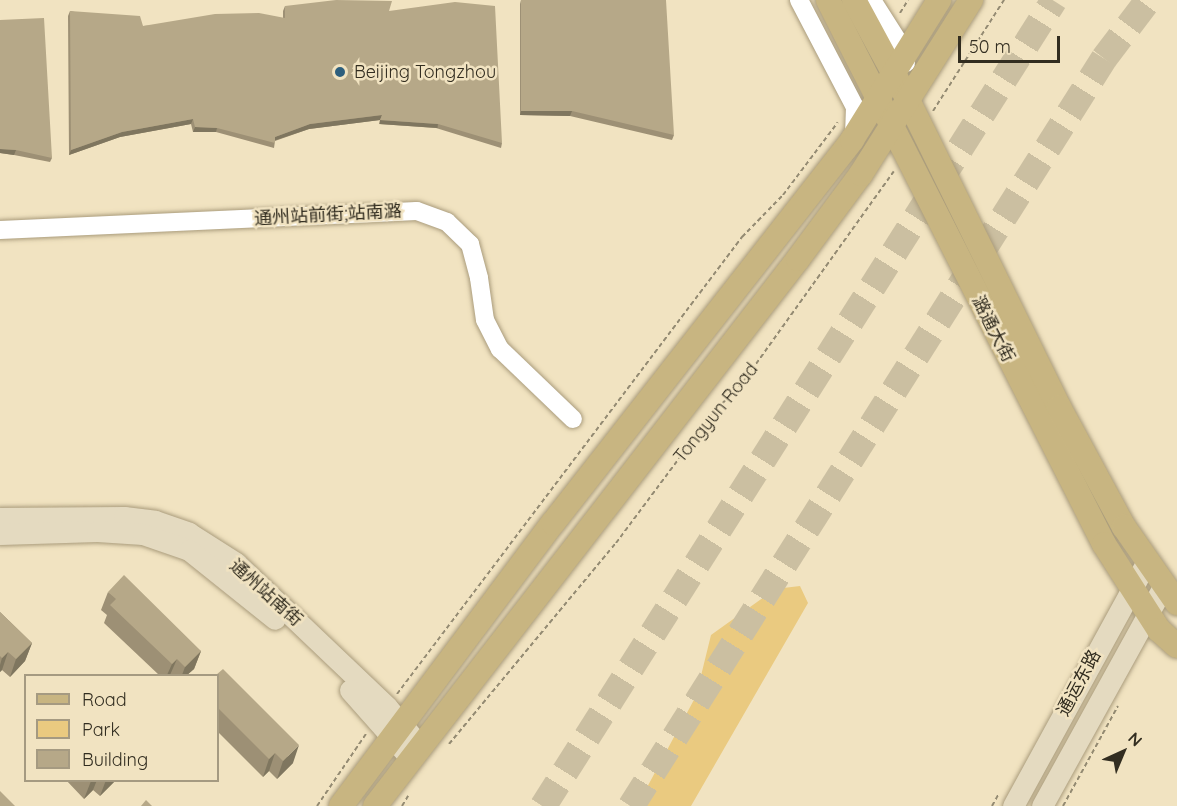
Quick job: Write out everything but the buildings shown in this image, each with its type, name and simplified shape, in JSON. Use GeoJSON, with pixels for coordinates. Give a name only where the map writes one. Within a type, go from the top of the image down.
{"type":"FeatureCollection","features":[{"type":"Feature","properties":{"kind":"main road","name":"潞通大街"},"geometry":{"type":"LineString","coordinates":[[828,0],[865,102],[891,125],[1104,544],[1133,586],[1159,630],[1177,646]]}},
{"type":"Feature","properties":{"kind":"main road","name":"潞通大街"},"geometry":{"type":"LineString","coordinates":[[854,0],[908,100],[1059,407],[1124,526],[1170,594]]}},
{"type":"Feature","properties":{"kind":"main road"},"geometry":{"type":"LineString","coordinates":[[341,806],[389,722],[852,140],[865,102],[893,72],[939,0]]}},
{"type":"Feature","properties":{"kind":"main road","name":"Tongyun Road"},"geometry":{"type":"LineString","coordinates":[[375,806],[798,259],[908,100],[971,0]]}},
{"type":"Feature","properties":{"kind":"main road","name":"通州站南街"},"geometry":{"type":"LineString","coordinates":[[0,518],[124,517],[155,521],[189,533],[236,563],[416,753]]}},
{"type":"Feature","properties":{"kind":"main road","name":"通州站南街"},"geometry":{"type":"LineString","coordinates":[[0,534],[97,531],[132,533],[189,550],[229,578],[389,722]]}},
{"type":"Feature","properties":{"kind":"main road","name":"通运东路"},"geometry":{"type":"LineString","coordinates":[[1013,806],[1147,561]]}},
{"type":"Feature","properties":{"kind":"main road","name":"通运东路"},"geometry":{"type":"LineString","coordinates":[[1042,806],[1148,612],[1170,594]]}},
{"type":"Feature","properties":{"kind":"street"},"geometry":{"type":"LineString","coordinates":[[800,0],[865,102]]}},
{"type":"Feature","properties":{"kind":"street"},"geometry":{"type":"LineString","coordinates":[[872,0],[905,52],[908,100]]}},
{"type":"Feature","properties":{"kind":"street","name":"通州站前街;站南潞"},"geometry":{"type":"LineString","coordinates":[[0,230],[417,211],[447,222],[470,244],[479,278],[485,320],[500,349],[573,419]]}},
{"type":"Feature","properties":{"kind":"path"},"geometry":{"type":"LineString","coordinates":[[890,29],[908,0]]}},
{"type":"Feature","properties":{"kind":"path"},"geometry":{"type":"LineString","coordinates":[[922,129],[1004,0]]}},
{"type":"Feature","properties":{"kind":"path"},"geometry":{"type":"LineString","coordinates":[[317,806],[389,722],[742,237],[783,195],[865,102]]}},
{"type":"Feature","properties":{"kind":"path","name":"Tongyun Road"},"geometry":{"type":"LineString","coordinates":[[446,747],[616,543],[712,414],[743,382],[905,154]]}},
{"type":"Feature","properties":{"kind":"path"},"geometry":{"type":"LineString","coordinates":[[1063,806],[1122,699]]}},
{"type":"Feature","properties":{"kind":"path"},"geometry":{"type":"LineString","coordinates":[[402,806],[413,789]]}},
{"type":"Feature","properties":{"kind":"green space"},"geometry":{"type":"Polygon","coordinates":[[[800,586],[808,603],[691,806],[637,806],[696,696],[711,635],[775,589],[800,586]]]}},
{"type":"Feature","properties":{"kind":"tunnel"},"geometry":{"type":"LineString","coordinates":[[543,806],[1054,0]]}},
{"type":"Feature","properties":{"kind":"tunnel"},"geometry":{"type":"LineString","coordinates":[[631,806],[1104,58],[1148,0]]}},
{"type":"Feature","properties":{"kind":"place","name":"Beijing Tongzhou"},"geometry":{"type":"Point","coordinates":[340,72]}}]}
